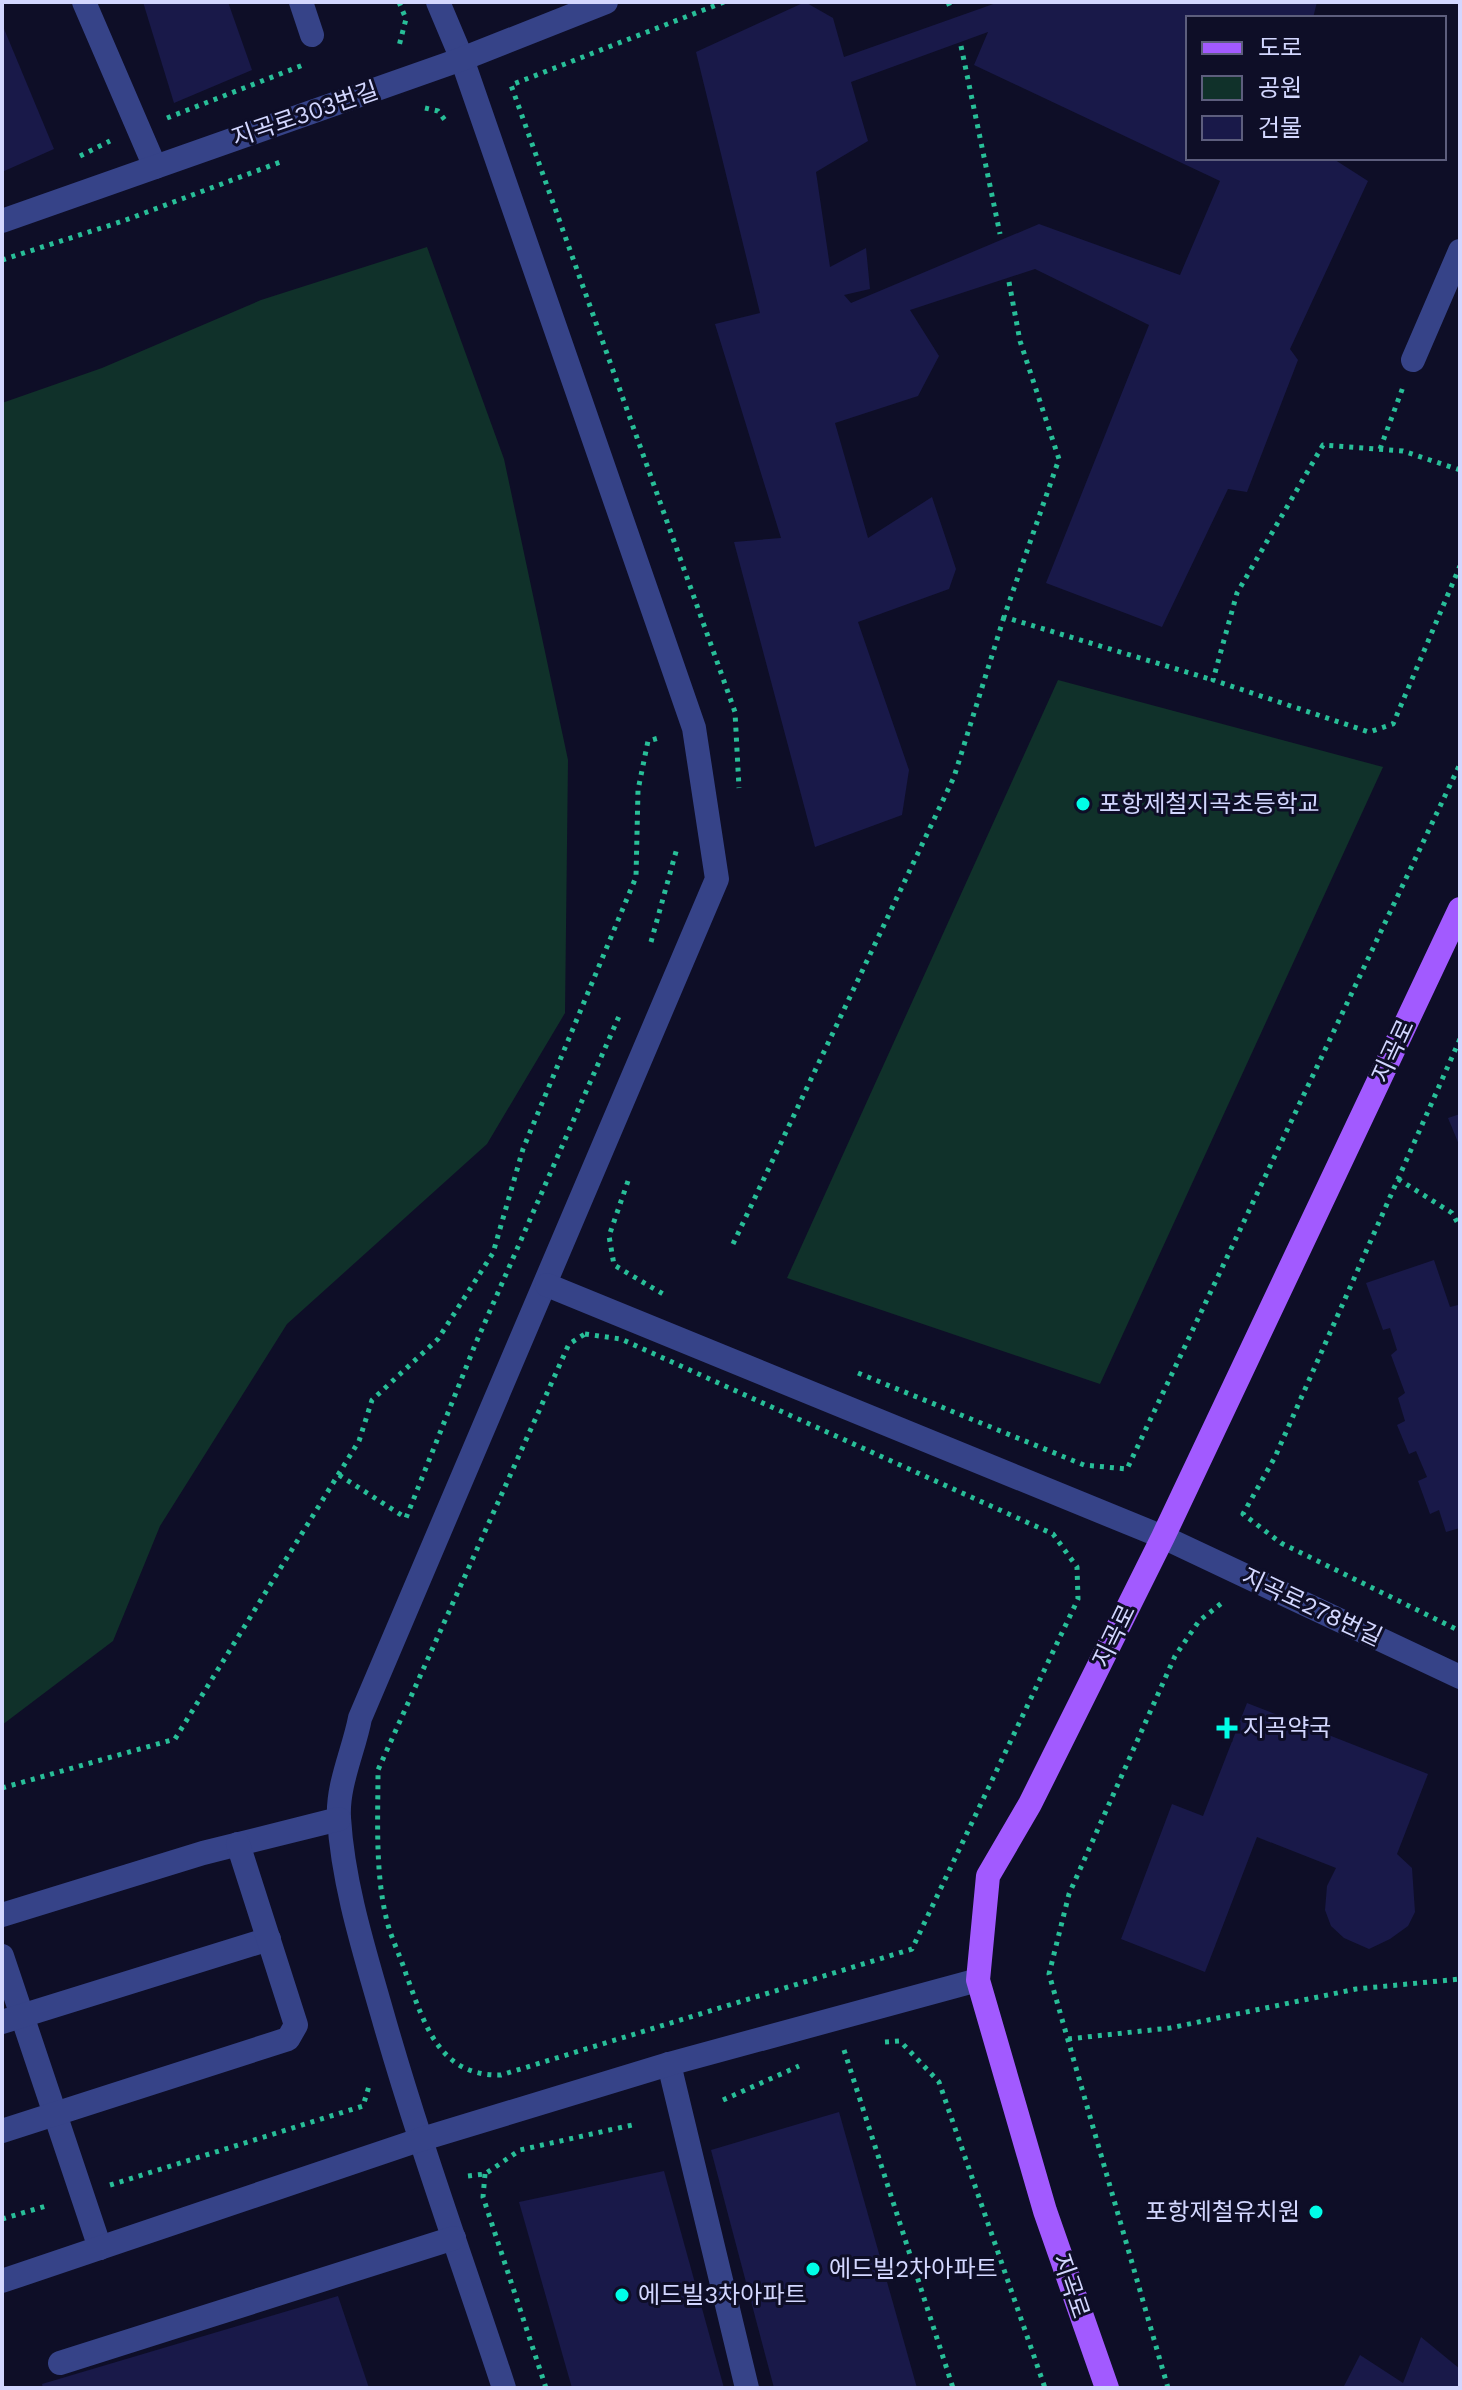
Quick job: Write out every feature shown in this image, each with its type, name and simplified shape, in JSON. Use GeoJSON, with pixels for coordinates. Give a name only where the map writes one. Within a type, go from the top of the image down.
{"type":"FeatureCollection","features":[{"type":"Feature","properties":{"kind":"main road","name":"지곡로"},"geometry":{"type":"LineString","coordinates":[[1107,2388],[1045,2211],[978,1980],[988,1876],[1030,1804],[1163,1537],[1460,909]]}},
{"type":"Feature","properties":{"kind":"street"},"geometry":{"type":"LineString","coordinates":[[84,2],[155,167]]}},
{"type":"Feature","properties":{"kind":"street"},"geometry":{"type":"LineString","coordinates":[[301,2],[312,35]]}},
{"type":"Feature","properties":{"kind":"street"},"geometry":{"type":"LineString","coordinates":[[438,2],[462,59],[694,728],[717,879],[547,1285],[360,1718],[339,1819],[351,1901],[419,2140],[504,2388]]}},
{"type":"Feature","properties":{"kind":"street","name":"지곡로303번길"},"geometry":{"type":"LineString","coordinates":[[2,221],[462,59],[606,2]]}},
{"type":"Feature","properties":{"kind":"street"},"geometry":{"type":"LineString","coordinates":[[1413,360],[1460,251]]}},
{"type":"Feature","properties":{"kind":"street","name":"지곡로278번길"},"geometry":{"type":"LineString","coordinates":[[547,1285],[1163,1537],[1460,1677]]}},
{"type":"Feature","properties":{"kind":"street"},"geometry":{"type":"LineString","coordinates":[[2,1915],[238,1844],[339,1819]]}},
{"type":"Feature","properties":{"kind":"street"},"geometry":{"type":"LineString","coordinates":[[2,2131],[288,2039],[296,2025],[238,1844]]}},
{"type":"Feature","properties":{"kind":"street"},"geometry":{"type":"LineString","coordinates":[[12,2018],[269,1939]]}},
{"type":"Feature","properties":{"kind":"street"},"geometry":{"type":"LineString","coordinates":[[2,1956],[12,2018],[55,2114],[100,2248]]}},
{"type":"Feature","properties":{"kind":"street"},"geometry":{"type":"LineString","coordinates":[[2,2281],[419,2140],[669,2064],[978,1980]]}},
{"type":"Feature","properties":{"kind":"street"},"geometry":{"type":"LineString","coordinates":[[669,2064],[747,2388]]}},
{"type":"Feature","properties":{"kind":"street"},"geometry":{"type":"LineString","coordinates":[[60,2363],[454,2238]]}},
{"type":"Feature","properties":{"kind":"path"},"geometry":{"type":"LineString","coordinates":[[398,51],[406,19],[399,2]]}},
{"type":"Feature","properties":{"kind":"path"},"geometry":{"type":"LineString","coordinates":[[511,85],[724,2]]}},
{"type":"Feature","properties":{"kind":"path"},"geometry":{"type":"LineString","coordinates":[[162,119],[318,60],[312,35]]}},
{"type":"Feature","properties":{"kind":"path"},"geometry":{"type":"LineString","coordinates":[[961,46],[1000,234]]}},
{"type":"Feature","properties":{"kind":"path"},"geometry":{"type":"LineString","coordinates":[[409,105],[438,111],[452,130]]}},
{"type":"Feature","properties":{"kind":"path"},"geometry":{"type":"LineString","coordinates":[[2,260],[123,221],[286,159]]}},
{"type":"Feature","properties":{"kind":"path"},"geometry":{"type":"LineString","coordinates":[[733,1244],[954,777],[1004,617],[1059,459],[1020,341],[1009,282]]}},
{"type":"Feature","properties":{"kind":"path"},"geometry":{"type":"LineString","coordinates":[[1380,449],[1413,360]]}},
{"type":"Feature","properties":{"kind":"path"},"geometry":{"type":"LineString","coordinates":[[1213,680],[1237,593],[1323,445],[1403,451],[1460,470]]}},
{"type":"Feature","properties":{"kind":"path"},"geometry":{"type":"LineString","coordinates":[[1004,617],[1213,680],[1369,732],[1393,724],[1460,566]]}},
{"type":"Feature","properties":{"kind":"path"},"geometry":{"type":"LineString","coordinates":[[2,1788],[175,1739],[359,1441],[372,1400],[438,1339],[493,1253],[523,1149],[636,877],[638,790],[648,741],[662,737],[664,751]]}},
{"type":"Feature","properties":{"kind":"path"},"geometry":{"type":"LineString","coordinates":[[852,1371],[1084,1465],[1127,1469],[1460,764]]}},
{"type":"Feature","properties":{"kind":"path"},"geometry":{"type":"LineString","coordinates":[[650,944],[677,849],[675,835]]}},
{"type":"Feature","properties":{"kind":"path"},"geometry":{"type":"LineString","coordinates":[[339,1475],[406,1518],[475,1345],[626,1001]]}},
{"type":"Feature","properties":{"kind":"path"},"geometry":{"type":"LineString","coordinates":[[1460,1039],[1275,1457],[1243,1514],[1281,1543],[1460,1631]]}},
{"type":"Feature","properties":{"kind":"path"},"geometry":{"type":"LineString","coordinates":[[1398,1179],[1452,1213],[1460,1227]]}},
{"type":"Feature","properties":{"kind":"path"},"geometry":{"type":"LineString","coordinates":[[664,1294],[678,1300]]}},
{"type":"Feature","properties":{"kind":"path"},"geometry":{"type":"LineString","coordinates":[[585,1334],[621,1339],[1053,1534],[1077,1567],[1078,1599],[912,1949],[501,2075],[478,2076],[452,2061],[426,2030],[386,1917],[378,1838],[378,1770],[569,1344],[585,1334]]}},
{"type":"Feature","properties":{"kind":"path"},"geometry":{"type":"LineString","coordinates":[[1168,2388],[1049,1974],[1069,1894],[1175,1656],[1199,1621],[1223,1602],[1237,1604]]}},
{"type":"Feature","properties":{"kind":"path"},"geometry":{"type":"LineString","coordinates":[[1068,2039],[1170,2028],[1356,1989],[1460,1979]]}},
{"type":"Feature","properties":{"kind":"path"},"geometry":{"type":"LineString","coordinates":[[872,2044],[900,2041],[939,2082],[1045,2388]]}},
{"type":"Feature","properties":{"kind":"path"},"geometry":{"type":"LineString","coordinates":[[830,2052],[843,2046],[857,2045]]}},
{"type":"Feature","properties":{"kind":"path"},"geometry":{"type":"LineString","coordinates":[[843,2046],[953,2388]]}},
{"type":"Feature","properties":{"kind":"path"},"geometry":{"type":"LineString","coordinates":[[723,2100],[803,2064]]}},
{"type":"Feature","properties":{"kind":"path"},"geometry":{"type":"LineString","coordinates":[[105,2187],[331,2115]]}},
{"type":"Feature","properties":{"kind":"path"},"geometry":{"type":"LineString","coordinates":[[546,2388],[483,2197],[485,2174],[520,2150],[632,2125]]}},
{"type":"Feature","properties":{"kind":"path"},"geometry":{"type":"LineString","coordinates":[[2,2219],[46,2206]]}},
{"type":"Feature","properties":{"kind":"green space"},"geometry":{"type":"Polygon","coordinates":[[[427,247],[504,459],[568,760],[565,1013],[487,1144],[287,1324],[160,1526],[113,1641],[2,1725],[2,403],[102,368],[261,300],[427,247]]]}},
{"type":"Feature","properties":{"kind":"green space"},"geometry":{"type":"Polygon","coordinates":[[[1058,680],[1383,767],[1100,1384],[787,1278],[1058,680]]]}},
{"type":"Feature","properties":{"kind":"building"},"geometry":{"type":"Polygon","coordinates":[[[143,2],[228,2],[252,70],[174,103],[143,2]]]}},
{"type":"Feature","properties":{"kind":"building"},"geometry":{"type":"Polygon","coordinates":[[[805,2],[833,18],[844,57],[999,2],[1317,2],[1314,16],[1186,16],[1186,160],[1335,160],[1368,181],[1290,349],[1298,360],[1247,492],[1228,489],[1162,627],[1046,583],[1149,325],[1035,269],[910,310],[939,356],[918,396],[835,423],[868,538],[932,497],[956,569],[949,589],[858,622],[909,770],[902,815],[815,847],[734,542],[781,538],[715,324],[760,313],[696,52],[805,2]],[[988,32],[851,82],[868,141],[816,172],[830,267],[866,248],[870,289],[844,295],[851,303],[1039,224],[1180,275],[1220,181],[974,65],[988,32]]]}},
{"type":"Feature","properties":{"kind":"building"},"geometry":{"type":"Polygon","coordinates":[[[2,24],[54,149],[2,172],[2,24]]]}},
{"type":"Feature","properties":{"kind":"building"},"geometry":{"type":"Polygon","coordinates":[[[1460,1114],[1460,1147],[1448,1118],[1460,1114]]]}},
{"type":"Feature","properties":{"kind":"building"},"geometry":{"type":"Polygon","coordinates":[[[1434,1260],[1450,1307],[1458,1305],[1460,1311],[1460,1528],[1446,1532],[1439,1510],[1430,1514],[1418,1481],[1427,1477],[1416,1451],[1409,1454],[1397,1425],[1405,1421],[1398,1398],[1405,1393],[1391,1355],[1397,1350],[1390,1328],[1383,1330],[1366,1283],[1434,1260]]]}},
{"type":"Feature","properties":{"kind":"building"},"geometry":{"type":"Polygon","coordinates":[[[1247,1703],[1428,1774],[1397,1854],[1412,1868],[1415,1912],[1408,1926],[1390,1939],[1369,1949],[1344,1938],[1331,1926],[1325,1910],[1327,1886],[1336,1868],[1257,1837],[1205,1972],[1121,1939],[1172,1804],[1203,1816],[1247,1703]]]}},
{"type":"Feature","properties":{"kind":"building","name":"에드빌2차아파트"},"geometry":{"type":"Polygon","coordinates":[[[839,2112],[917,2388],[774,2388],[711,2150],[839,2112]]]}},
{"type":"Feature","properties":{"kind":"building","name":"에드빌3차아파트"},"geometry":{"type":"Polygon","coordinates":[[[664,2171],[724,2388],[572,2388],[519,2202],[664,2171]]]}},
{"type":"Feature","properties":{"kind":"building"},"geometry":{"type":"Polygon","coordinates":[[[338,2296],[369,2388],[43,2388],[42,2384],[338,2296]]]}},
{"type":"Feature","properties":{"kind":"building"},"geometry":{"type":"Polygon","coordinates":[[[1421,2337],[1460,2369],[1460,2388],[1343,2388],[1360,2355],[1403,2383],[1421,2337]]]}},
{"type":"Feature","properties":{"kind":"place","name":"포항제철지곡초등학교"},"geometry":{"type":"Point","coordinates":[1083,804]}},
{"type":"Feature","properties":{"kind":"place","name":"지곡약국"},"geometry":{"type":"Point","coordinates":[1227,1728]}},
{"type":"Feature","properties":{"kind":"place","name":"포항제철유치원"},"geometry":{"type":"Point","coordinates":[1316,2212]}},
{"type":"Feature","properties":{"kind":"place","name":"에드빌2차아파트"},"geometry":{"type":"Point","coordinates":[813,2269]}},
{"type":"Feature","properties":{"kind":"place","name":"에드빌3차아파트"},"geometry":{"type":"Point","coordinates":[622,2295]}}]}
